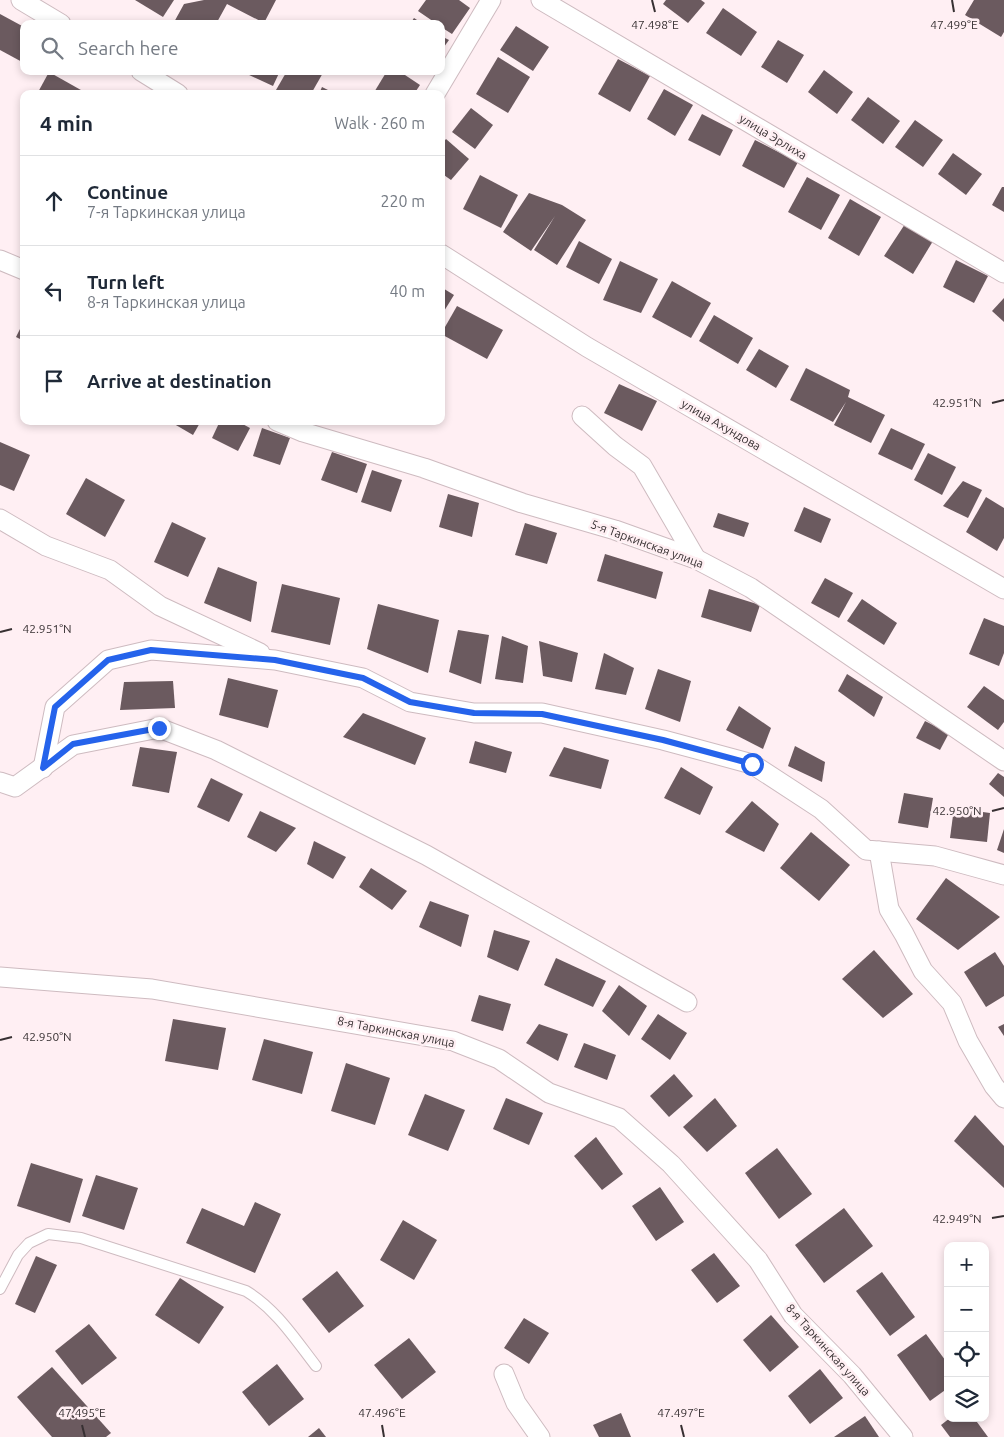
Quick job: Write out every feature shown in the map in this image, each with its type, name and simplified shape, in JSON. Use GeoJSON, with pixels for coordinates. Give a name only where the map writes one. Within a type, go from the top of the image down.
{"type":"FeatureCollection","features":[{"type":"Feature","properties":{"kind":"street"},"geometry":{"type":"LineString","coordinates":[[21,0],[54,20]]}},
{"type":"Feature","properties":{"kind":"street"},"geometry":{"type":"LineString","coordinates":[[437,90],[491,0]]}},
{"type":"Feature","properties":{"kind":"street","name":"улица Эрлиха"},"geometry":{"type":"LineString","coordinates":[[541,0],[1004,273]]}},
{"type":"Feature","properties":{"kind":"street"},"geometry":{"type":"LineString","coordinates":[[147,75],[171,90]]}},
{"type":"Feature","properties":{"kind":"street","name":"улица Ахундова"},"geometry":{"type":"LineString","coordinates":[[445,257],[587,347],[1004,589]]}},
{"type":"Feature","properties":{"kind":"street"},"geometry":{"type":"LineString","coordinates":[[0,260],[20,268]]}},
{"type":"Feature","properties":{"kind":"street"},"geometry":{"type":"LineString","coordinates":[[582,416],[615,446],[642,466],[696,559]]}},
{"type":"Feature","properties":{"kind":"street","name":"5-я Таркинская улица"},"geometry":{"type":"LineString","coordinates":[[286,425],[303,432],[424,468],[522,503],[615,530],[696,559],[758,593],[1004,761]]}},
{"type":"Feature","properties":{"kind":"street"},"geometry":{"type":"LineString","coordinates":[[0,519],[46,546],[110,570],[160,606],[275,660]]}},
{"type":"Feature","properties":{"kind":"street"},"geometry":{"type":"LineString","coordinates":[[43,768],[55,707],[108,660],[151,650],[275,660],[363,678],[410,702],[474,713],[542,714],[663,740],[752,764],[821,809],[866,850],[935,856],[1004,875]]}},
{"type":"Feature","properties":{"kind":"street"},"geometry":{"type":"LineString","coordinates":[[0,782],[15,787],[73,744],[159,728],[216,750],[426,856],[687,1002]]}},
{"type":"Feature","properties":{"kind":"street"},"geometry":{"type":"LineString","coordinates":[[879,851],[889,909],[923,971],[952,1003],[968,1041],[994,1086],[1004,1098]]}},
{"type":"Feature","properties":{"kind":"street","name":"8-я Таркинская улица"},"geometry":{"type":"LineString","coordinates":[[0,977],[152,989],[453,1041],[499,1059],[549,1093],[619,1118],[671,1164],[758,1260],[793,1315],[852,1375],[903,1437]]}},
{"type":"Feature","properties":{"kind":"street"},"geometry":{"type":"LineString","coordinates":[[504,1374],[516,1403],[540,1437]]}},
{"type":"Feature","properties":{"kind":"lane"},"geometry":{"type":"LineString","coordinates":[[0,1288],[10,1265],[29,1243],[48,1234],[81,1238],[246,1291],[260,1299],[276,1314],[316,1366]]}},
{"type":"Feature","properties":{"kind":"building"},"geometry":{"type":"Polygon","coordinates":[[[135,0],[174,0],[163,17],[135,0]]]}},
{"type":"Feature","properties":{"kind":"building"},"geometry":{"type":"Polygon","coordinates":[[[204,0],[276,0],[266,20],[258,20],[227,4],[218,20],[175,20],[184,4],[204,0]]]}},
{"type":"Feature","properties":{"kind":"building"},"geometry":{"type":"Polygon","coordinates":[[[426,0],[459,0],[470,8],[452,34],[445,30],[445,20],[431,20],[418,11],[426,0]]]}},
{"type":"Feature","properties":{"kind":"building"},"geometry":{"type":"Polygon","coordinates":[[[666,0],[701,0],[705,3],[688,23],[663,4],[666,0]]]}},
{"type":"Feature","properties":{"kind":"building"},"geometry":{"type":"Polygon","coordinates":[[[974,0],[1004,0],[1004,32],[1001,37],[965,15],[974,0]]]}},
{"type":"Feature","properties":{"kind":"building"},"geometry":{"type":"Polygon","coordinates":[[[723,8],[757,32],[741,56],[706,33],[723,8]]]}},
{"type":"Feature","properties":{"kind":"building"},"geometry":{"type":"Polygon","coordinates":[[[0,14],[20,25],[20,61],[0,50],[0,14]]]}},
{"type":"Feature","properties":{"kind":"building"},"geometry":{"type":"Polygon","coordinates":[[[516,26],[549,47],[533,71],[500,50],[516,26]]]}},
{"type":"Feature","properties":{"kind":"building"},"geometry":{"type":"Polygon","coordinates":[[[778,40],[804,55],[787,83],[761,67],[778,40]]]}},
{"type":"Feature","properties":{"kind":"building"},"geometry":{"type":"Polygon","coordinates":[[[498,57],[530,77],[508,113],[476,94],[498,57]]]}},
{"type":"Feature","properties":{"kind":"building"},"geometry":{"type":"Polygon","coordinates":[[[618,59],[650,76],[630,112],[598,94],[618,59]]]}},
{"type":"Feature","properties":{"kind":"building"},"geometry":{"type":"Polygon","coordinates":[[[824,70],[853,92],[837,114],[808,92],[824,70]]]}},
{"type":"Feature","properties":{"kind":"building"},"geometry":{"type":"Polygon","coordinates":[[[47,75],[54,75],[81,90],[39,90],[47,75]]]}},
{"type":"Feature","properties":{"kind":"building"},"geometry":{"type":"Polygon","coordinates":[[[249,75],[278,75],[273,86],[249,75]]]}},
{"type":"Feature","properties":{"kind":"building"},"geometry":{"type":"Polygon","coordinates":[[[285,75],[322,75],[313,90],[276,90],[285,75]]]}},
{"type":"Feature","properties":{"kind":"building"},"geometry":{"type":"Polygon","coordinates":[[[385,75],[405,75],[420,85],[417,90],[375,90],[385,75]]]}},
{"type":"Feature","properties":{"kind":"building"},"geometry":{"type":"Polygon","coordinates":[[[664,89],[693,105],[675,136],[647,119],[664,89]]]}},
{"type":"Feature","properties":{"kind":"building"},"geometry":{"type":"Polygon","coordinates":[[[868,97],[900,121],[883,144],[851,120],[868,97]]]}},
{"type":"Feature","properties":{"kind":"building"},"geometry":{"type":"Polygon","coordinates":[[[471,108],[493,125],[475,149],[452,132],[471,108]]]}},
{"type":"Feature","properties":{"kind":"building"},"geometry":{"type":"Polygon","coordinates":[[[702,114],[733,130],[720,156],[688,140],[702,114]]]}},
{"type":"Feature","properties":{"kind":"building"},"geometry":{"type":"Polygon","coordinates":[[[915,120],[943,140],[923,167],[895,147],[915,120]]]}},
{"type":"Feature","properties":{"kind":"building"},"geometry":{"type":"Polygon","coordinates":[[[446,139],[469,159],[451,180],[445,176],[446,139]]]}},
{"type":"Feature","properties":{"kind":"building"},"geometry":{"type":"Polygon","coordinates":[[[755,140],[798,162],[784,188],[742,166],[755,140]]]}},
{"type":"Feature","properties":{"kind":"building"},"geometry":{"type":"Polygon","coordinates":[[[953,153],[982,174],[966,195],[938,174],[953,153]]]}},
{"type":"Feature","properties":{"kind":"building"},"geometry":{"type":"Polygon","coordinates":[[[480,175],[518,195],[501,228],[463,209],[480,175]]]}},
{"type":"Feature","properties":{"kind":"building"},"geometry":{"type":"Polygon","coordinates":[[[807,177],[840,195],[821,230],[788,212],[807,177]]]}},
{"type":"Feature","properties":{"kind":"building"},"geometry":{"type":"Polygon","coordinates":[[[1002,187],[1004,187],[1004,212],[992,205],[1002,187]]]}},
{"type":"Feature","properties":{"kind":"building"},"geometry":{"type":"Polygon","coordinates":[[[529,193],[562,205],[586,220],[557,265],[534,250],[555,216],[531,251],[503,232],[529,193]]]}},
{"type":"Feature","properties":{"kind":"building"},"geometry":{"type":"Polygon","coordinates":[[[850,199],[881,217],[859,256],[828,238],[850,199]]]}},
{"type":"Feature","properties":{"kind":"building"},"geometry":{"type":"Polygon","coordinates":[[[905,224],[933,241],[913,274],[884,256],[905,224]]]}},
{"type":"Feature","properties":{"kind":"building"},"geometry":{"type":"Polygon","coordinates":[[[579,241],[612,259],[599,284],[566,267],[579,241]]]}},
{"type":"Feature","properties":{"kind":"building"},"geometry":{"type":"Polygon","coordinates":[[[956,260],[988,276],[974,303],[943,287],[956,260]]]}},
{"type":"Feature","properties":{"kind":"building"},"geometry":{"type":"Polygon","coordinates":[[[620,261],[658,279],[641,313],[603,300],[620,261]]]}},
{"type":"Feature","properties":{"kind":"building"},"geometry":{"type":"Polygon","coordinates":[[[672,281],[711,303],[691,338],[652,317],[672,281]]]}},
{"type":"Feature","properties":{"kind":"building"},"geometry":{"type":"Polygon","coordinates":[[[445,289],[454,295],[445,310],[445,289]]]}},
{"type":"Feature","properties":{"kind":"building"},"geometry":{"type":"Polygon","coordinates":[[[1004,298],[1004,322],[992,311],[1004,298]]]}},
{"type":"Feature","properties":{"kind":"building"},"geometry":{"type":"Polygon","coordinates":[[[457,306],[503,330],[487,359],[445,336],[445,327],[457,306]]]}},
{"type":"Feature","properties":{"kind":"building"},"geometry":{"type":"Polygon","coordinates":[[[714,315],[753,338],[738,364],[699,341],[714,315]]]}},
{"type":"Feature","properties":{"kind":"building"},"geometry":{"type":"Polygon","coordinates":[[[20,329],[20,339],[16,337],[20,329]]]}},
{"type":"Feature","properties":{"kind":"building"},"geometry":{"type":"Polygon","coordinates":[[[759,349],[789,366],[776,388],[746,370],[759,349]]]}},
{"type":"Feature","properties":{"kind":"building"},"geometry":{"type":"Polygon","coordinates":[[[806,368],[850,390],[848,397],[885,415],[871,443],[834,425],[846,402],[833,422],[790,400],[806,368]]]}},
{"type":"Feature","properties":{"kind":"building"},"geometry":{"type":"Polygon","coordinates":[[[619,384],[657,401],[642,431],[604,413],[619,384]]]}},
{"type":"Feature","properties":{"kind":"building"},"geometry":{"type":"Polygon","coordinates":[[[176,425],[199,425],[193,435],[176,425]]]}},
{"type":"Feature","properties":{"kind":"building"},"geometry":{"type":"Polygon","coordinates":[[[218,425],[244,425],[250,428],[238,451],[212,438],[218,425]]]}},
{"type":"Feature","properties":{"kind":"building"},"geometry":{"type":"Polygon","coordinates":[[[262,428],[290,438],[280,465],[253,456],[262,428]]]}},
{"type":"Feature","properties":{"kind":"building"},"geometry":{"type":"Polygon","coordinates":[[[891,428],[925,444],[912,470],[878,454],[891,428]]]}},
{"type":"Feature","properties":{"kind":"building"},"geometry":{"type":"Polygon","coordinates":[[[0,442],[30,455],[14,491],[0,485],[0,442]]]}},
{"type":"Feature","properties":{"kind":"building"},"geometry":{"type":"Polygon","coordinates":[[[332,452],[367,464],[357,493],[321,480],[332,452]]]}},
{"type":"Feature","properties":{"kind":"building"},"geometry":{"type":"Polygon","coordinates":[[[928,453],[956,467],[942,495],[914,480],[928,453]]]}},
{"type":"Feature","properties":{"kind":"building"},"geometry":{"type":"Polygon","coordinates":[[[372,470],[402,480],[391,512],[361,502],[372,470]]]}},
{"type":"Feature","properties":{"kind":"building"},"geometry":{"type":"Polygon","coordinates":[[[86,478],[125,500],[105,537],[66,514],[86,478]]]}},
{"type":"Feature","properties":{"kind":"building"},"geometry":{"type":"Polygon","coordinates":[[[963,481],[982,490],[968,518],[943,506],[963,481]]]}},
{"type":"Feature","properties":{"kind":"building"},"geometry":{"type":"Polygon","coordinates":[[[448,494],[479,503],[472,537],[439,527],[448,494]]]}},
{"type":"Feature","properties":{"kind":"building"},"geometry":{"type":"Polygon","coordinates":[[[986,497],[1004,508],[1004,538],[997,551],[966,532],[986,497]]]}},
{"type":"Feature","properties":{"kind":"building"},"geometry":{"type":"Polygon","coordinates":[[[804,507],[831,519],[821,543],[794,531],[804,507]]]}},
{"type":"Feature","properties":{"kind":"building"},"geometry":{"type":"Polygon","coordinates":[[[718,513],[749,523],[744,537],[713,527],[718,513]]]}},
{"type":"Feature","properties":{"kind":"building"},"geometry":{"type":"Polygon","coordinates":[[[172,522],[206,538],[188,577],[154,562],[172,522]]]}},
{"type":"Feature","properties":{"kind":"building"},"geometry":{"type":"Polygon","coordinates":[[[525,523],[557,533],[547,564],[515,555],[525,523]]]}},
{"type":"Feature","properties":{"kind":"building"},"geometry":{"type":"Polygon","coordinates":[[[605,554],[663,572],[656,599],[597,581],[605,554]]]}},
{"type":"Feature","properties":{"kind":"building"},"geometry":{"type":"Polygon","coordinates":[[[218,567],[257,582],[251,622],[204,603],[218,567]]]}},
{"type":"Feature","properties":{"kind":"building"},"geometry":{"type":"Polygon","coordinates":[[[825,578],[853,593],[839,618],[811,603],[825,578]]]}},
{"type":"Feature","properties":{"kind":"building"},"geometry":{"type":"Polygon","coordinates":[[[282,584],[340,598],[330,645],[271,632],[282,584]]]}},
{"type":"Feature","properties":{"kind":"building"},"geometry":{"type":"Polygon","coordinates":[[[709,589],[760,605],[751,632],[701,617],[709,589]]]}},
{"type":"Feature","properties":{"kind":"building"},"geometry":{"type":"Polygon","coordinates":[[[862,599],[897,623],[884,645],[847,621],[862,599]]]}},
{"type":"Feature","properties":{"kind":"building"},"geometry":{"type":"Polygon","coordinates":[[[378,604],[439,620],[428,673],[367,649],[378,604]]]}},
{"type":"Feature","properties":{"kind":"building"},"geometry":{"type":"Polygon","coordinates":[[[984,618],[1004,626],[1004,653],[999,666],[969,654],[984,618]]]}},
{"type":"Feature","properties":{"kind":"building"},"geometry":{"type":"Polygon","coordinates":[[[458,630],[489,635],[481,684],[449,672],[458,630]]]}},
{"type":"Feature","properties":{"kind":"building"},"geometry":{"type":"Polygon","coordinates":[[[502,636],[528,646],[523,683],[495,679],[502,636]]]}},
{"type":"Feature","properties":{"kind":"building"},"geometry":{"type":"Polygon","coordinates":[[[539,641],[578,653],[572,682],[543,676],[539,641]]]}},
{"type":"Feature","properties":{"kind":"building"},"geometry":{"type":"Polygon","coordinates":[[[604,653],[634,668],[626,695],[595,689],[604,653]]]}},
{"type":"Feature","properties":{"kind":"building"},"geometry":{"type":"Polygon","coordinates":[[[658,669],[691,681],[680,722],[645,709],[658,669]]]}},
{"type":"Feature","properties":{"kind":"building"},"geometry":{"type":"Polygon","coordinates":[[[847,674],[883,697],[874,717],[838,691],[847,674]]]}},
{"type":"Feature","properties":{"kind":"building"},"geometry":{"type":"Polygon","coordinates":[[[228,678],[278,690],[268,728],[219,715],[228,678]]]}},
{"type":"Feature","properties":{"kind":"building"},"geometry":{"type":"Polygon","coordinates":[[[173,681],[175,708],[120,710],[124,682],[173,681]]]}},
{"type":"Feature","properties":{"kind":"building"},"geometry":{"type":"Polygon","coordinates":[[[984,686],[1004,700],[1004,722],[998,730],[967,707],[984,686]]]}},
{"type":"Feature","properties":{"kind":"building"},"geometry":{"type":"Polygon","coordinates":[[[739,706],[771,728],[763,749],[726,730],[739,706]]]}},
{"type":"Feature","properties":{"kind":"building"},"geometry":{"type":"Polygon","coordinates":[[[363,713],[426,738],[415,765],[343,737],[363,713]]]}},
{"type":"Feature","properties":{"kind":"building"},"geometry":{"type":"Polygon","coordinates":[[[925,721],[949,733],[940,750],[916,738],[925,721]]]}},
{"type":"Feature","properties":{"kind":"building"},"geometry":{"type":"Polygon","coordinates":[[[475,741],[512,752],[506,773],[469,763],[475,741]]]}},
{"type":"Feature","properties":{"kind":"building"},"geometry":{"type":"Polygon","coordinates":[[[795,746],[825,762],[822,782],[788,766],[795,746]]]}},
{"type":"Feature","properties":{"kind":"building"},"geometry":{"type":"Polygon","coordinates":[[[140,747],[177,752],[169,793],[132,786],[140,747]]]}},
{"type":"Feature","properties":{"kind":"building"},"geometry":{"type":"Polygon","coordinates":[[[564,747],[609,760],[601,789],[549,776],[564,747]]]}},
{"type":"Feature","properties":{"kind":"building"},"geometry":{"type":"Polygon","coordinates":[[[681,767],[713,787],[700,815],[664,798],[681,767]]]}},
{"type":"Feature","properties":{"kind":"building"},"geometry":{"type":"Polygon","coordinates":[[[998,773],[1004,777],[1004,797],[989,784],[998,773]]]}},
{"type":"Feature","properties":{"kind":"building"},"geometry":{"type":"Polygon","coordinates":[[[211,778],[243,794],[229,822],[197,807],[211,778]]]}},
{"type":"Feature","properties":{"kind":"building"},"geometry":{"type":"Polygon","coordinates":[[[904,793],[933,798],[928,828],[898,823],[904,793]]]}},
{"type":"Feature","properties":{"kind":"building"},"geometry":{"type":"Polygon","coordinates":[[[752,801],[779,824],[764,852],[725,832],[752,801]]]}},
{"type":"Feature","properties":{"kind":"building"},"geometry":{"type":"Polygon","coordinates":[[[954,808],[990,813],[987,842],[950,838],[954,808]]]}},
{"type":"Feature","properties":{"kind":"building"},"geometry":{"type":"Polygon","coordinates":[[[260,811],[296,828],[276,852],[247,837],[260,811]]]}},
{"type":"Feature","properties":{"kind":"building"},"geometry":{"type":"Polygon","coordinates":[[[1004,829],[1004,853],[997,850],[1004,829]]]}},
{"type":"Feature","properties":{"kind":"building"},"geometry":{"type":"Polygon","coordinates":[[[811,832],[850,865],[819,901],[780,868],[811,832]]]}},
{"type":"Feature","properties":{"kind":"building"},"geometry":{"type":"Polygon","coordinates":[[[314,841],[346,857],[333,879],[307,864],[314,841]]]}},
{"type":"Feature","properties":{"kind":"building"},"geometry":{"type":"Polygon","coordinates":[[[371,868],[407,891],[392,910],[359,887],[371,868]]]}},
{"type":"Feature","properties":{"kind":"building"},"geometry":{"type":"Polygon","coordinates":[[[946,878],[1000,917],[958,950],[916,919],[946,878]]]}},
{"type":"Feature","properties":{"kind":"building"},"geometry":{"type":"Polygon","coordinates":[[[430,901],[469,915],[461,947],[419,927],[430,901]]]}},
{"type":"Feature","properties":{"kind":"building"},"geometry":{"type":"Polygon","coordinates":[[[494,930],[530,941],[518,971],[487,957],[494,930]]]}},
{"type":"Feature","properties":{"kind":"building"},"geometry":{"type":"Polygon","coordinates":[[[874,950],[913,994],[883,1018],[842,979],[874,950]]]}},
{"type":"Feature","properties":{"kind":"building"},"geometry":{"type":"Polygon","coordinates":[[[995,952],[1004,966],[1004,996],[986,1007],[964,972],[995,952]]]}},
{"type":"Feature","properties":{"kind":"building"},"geometry":{"type":"Polygon","coordinates":[[[556,958],[606,981],[593,1007],[544,985],[556,958]]]}},
{"type":"Feature","properties":{"kind":"building"},"geometry":{"type":"Polygon","coordinates":[[[619,985],[647,1006],[629,1036],[602,1011],[619,985]]]}},
{"type":"Feature","properties":{"kind":"building"},"geometry":{"type":"Polygon","coordinates":[[[479,995],[511,1004],[503,1031],[471,1021],[479,995]]]}},
{"type":"Feature","properties":{"kind":"building"},"geometry":{"type":"Polygon","coordinates":[[[658,1014],[687,1033],[670,1060],[641,1039],[658,1014]]]}},
{"type":"Feature","properties":{"kind":"building"},"geometry":{"type":"Polygon","coordinates":[[[173,1019],[226,1028],[218,1070],[165,1061],[173,1019]]]}},
{"type":"Feature","properties":{"kind":"building"},"geometry":{"type":"Polygon","coordinates":[[[539,1024],[568,1034],[558,1061],[526,1043],[539,1024]]]}},
{"type":"Feature","properties":{"kind":"building"},"geometry":{"type":"Polygon","coordinates":[[[1004,1024],[1004,1036],[998,1027],[1004,1024]]]}},
{"type":"Feature","properties":{"kind":"building"},"geometry":{"type":"Polygon","coordinates":[[[264,1039],[313,1052],[302,1094],[252,1080],[264,1039]]]}},
{"type":"Feature","properties":{"kind":"building"},"geometry":{"type":"Polygon","coordinates":[[[584,1043],[616,1055],[607,1080],[574,1067],[584,1043]]]}},
{"type":"Feature","properties":{"kind":"building"},"geometry":{"type":"Polygon","coordinates":[[[346,1063],[390,1078],[375,1125],[331,1111],[346,1063]]]}},
{"type":"Feature","properties":{"kind":"building"},"geometry":{"type":"Polygon","coordinates":[[[674,1074],[693,1096],[669,1117],[650,1096],[674,1074]]]}},
{"type":"Feature","properties":{"kind":"building"},"geometry":{"type":"Polygon","coordinates":[[[425,1094],[465,1110],[448,1151],[408,1135],[425,1094]]]}},
{"type":"Feature","properties":{"kind":"building"},"geometry":{"type":"Polygon","coordinates":[[[506,1098],[543,1113],[529,1145],[493,1129],[506,1098]]]}},
{"type":"Feature","properties":{"kind":"building"},"geometry":{"type":"Polygon","coordinates":[[[715,1098],[737,1126],[707,1152],[683,1127],[715,1098]]]}},
{"type":"Feature","properties":{"kind":"building"},"geometry":{"type":"Polygon","coordinates":[[[975,1115],[1004,1146],[1004,1188],[954,1141],[975,1115]]]}},
{"type":"Feature","properties":{"kind":"building"},"geometry":{"type":"Polygon","coordinates":[[[596,1137],[623,1174],[602,1190],[574,1156],[596,1137]]]}},
{"type":"Feature","properties":{"kind":"building"},"geometry":{"type":"Polygon","coordinates":[[[777,1148],[812,1194],[779,1219],[745,1173],[777,1148]]]}},
{"type":"Feature","properties":{"kind":"building"},"geometry":{"type":"Polygon","coordinates":[[[31,1163],[83,1179],[70,1223],[17,1206],[31,1163]]]}},
{"type":"Feature","properties":{"kind":"building"},"geometry":{"type":"Polygon","coordinates":[[[96,1175],[138,1188],[124,1230],[82,1216],[96,1175]]]}},
{"type":"Feature","properties":{"kind":"building"},"geometry":{"type":"Polygon","coordinates":[[[660,1187],[684,1222],[656,1241],[632,1206],[660,1187]]]}},
{"type":"Feature","properties":{"kind":"building"},"geometry":{"type":"Polygon","coordinates":[[[255,1202],[281,1214],[255,1273],[186,1243],[202,1208],[244,1226],[255,1202]]]}},
{"type":"Feature","properties":{"kind":"building"},"geometry":{"type":"Polygon","coordinates":[[[844,1208],[873,1246],[824,1283],[795,1245],[844,1208]]]}},
{"type":"Feature","properties":{"kind":"building"},"geometry":{"type":"Polygon","coordinates":[[[403,1220],[437,1240],[414,1280],[380,1260],[403,1220]]]}},
{"type":"Feature","properties":{"kind":"building"},"geometry":{"type":"Polygon","coordinates":[[[714,1253],[740,1286],[717,1303],[691,1270],[714,1253]]]}},
{"type":"Feature","properties":{"kind":"building"},"geometry":{"type":"Polygon","coordinates":[[[36,1256],[57,1265],[35,1313],[15,1304],[36,1256]]]}},
{"type":"Feature","properties":{"kind":"building"},"geometry":{"type":"Polygon","coordinates":[[[337,1271],[364,1306],[329,1333],[302,1299],[337,1271]]]}},
{"type":"Feature","properties":{"kind":"building"},"geometry":{"type":"Polygon","coordinates":[[[882,1272],[915,1317],[890,1336],[856,1291],[882,1272]]]}},
{"type":"Feature","properties":{"kind":"building"},"geometry":{"type":"Polygon","coordinates":[[[180,1278],[224,1307],[199,1344],[155,1315],[180,1278]]]}},
{"type":"Feature","properties":{"kind":"building"},"geometry":{"type":"Polygon","coordinates":[[[771,1315],[799,1347],[770,1372],[743,1340],[771,1315]]]}},
{"type":"Feature","properties":{"kind":"building"},"geometry":{"type":"Polygon","coordinates":[[[524,1318],[549,1333],[529,1364],[504,1348],[524,1318]]]}},
{"type":"Feature","properties":{"kind":"building"},"geometry":{"type":"Polygon","coordinates":[[[89,1324],[117,1358],[82,1385],[55,1351],[89,1324]]]}},
{"type":"Feature","properties":{"kind":"building"},"geometry":{"type":"Polygon","coordinates":[[[926,1334],[944,1359],[944,1391],[930,1401],[897,1355],[926,1334]]]}},
{"type":"Feature","properties":{"kind":"building"},"geometry":{"type":"Polygon","coordinates":[[[409,1338],[436,1372],[402,1399],[374,1365],[409,1338]]]}},
{"type":"Feature","properties":{"kind":"building"},"geometry":{"type":"Polygon","coordinates":[[[277,1364],[304,1399],[269,1426],[242,1392],[277,1364]]]}},
{"type":"Feature","properties":{"kind":"building"},"geometry":{"type":"Polygon","coordinates":[[[52,1367],[111,1433],[106,1437],[52,1437],[17,1397],[52,1367]]]}},
{"type":"Feature","properties":{"kind":"building"},"geometry":{"type":"Polygon","coordinates":[[[820,1369],[843,1398],[810,1424],[788,1396],[820,1369]]]}},
{"type":"Feature","properties":{"kind":"building"},"geometry":{"type":"Polygon","coordinates":[[[621,1413],[631,1437],[599,1437],[593,1425],[621,1413]]]}},
{"type":"Feature","properties":{"kind":"building"},"geometry":{"type":"Polygon","coordinates":[[[865,1416],[879,1437],[834,1437],[865,1416]]]}},
{"type":"Feature","properties":{"kind":"building"},"geometry":{"type":"Polygon","coordinates":[[[945,1422],[977,1422],[988,1437],[950,1437],[941,1425],[945,1422]]]}},
{"type":"Feature","properties":{"kind":"building"},"geometry":{"type":"Polygon","coordinates":[[[319,1428],[326,1437],[308,1437],[319,1428]]]}},
{"type":"Feature","properties":{"kind":"route"},"geometry":{"type":"LineString","coordinates":[[159,728],[73,744],[43,768],[55,707],[108,660],[151,650],[196,652],[275,660],[363,678],[410,702],[474,713],[542,714],[663,740],[752,764]]}}]}
